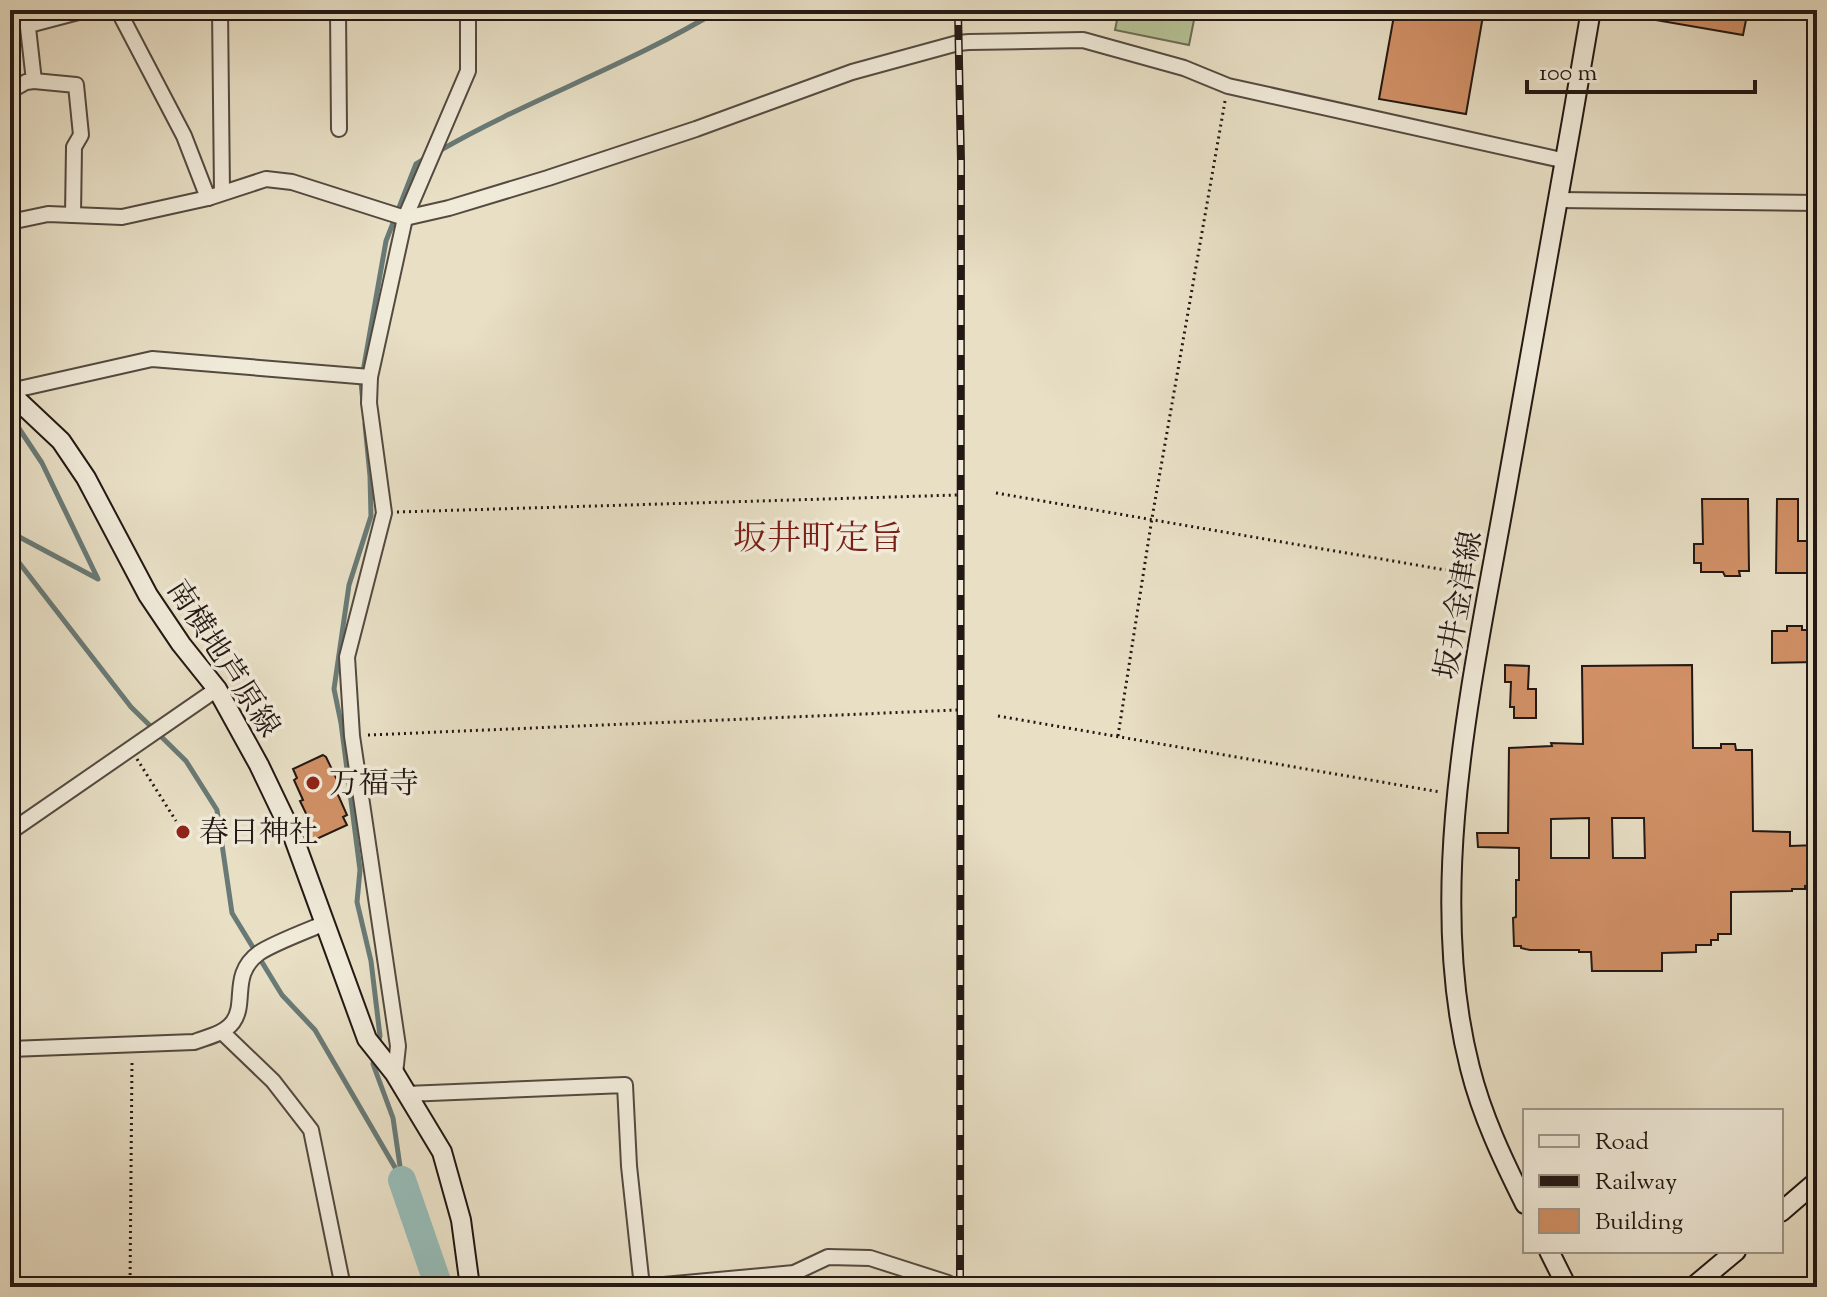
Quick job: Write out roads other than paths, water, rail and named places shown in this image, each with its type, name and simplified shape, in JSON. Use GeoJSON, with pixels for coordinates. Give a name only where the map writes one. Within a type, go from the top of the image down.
{"type":"FeatureCollection","features":[{"type":"Feature","properties":{"kind":"main road","name":"坂井金津線"},"geometry":{"type":"LineString","coordinates":[[1523,1200],[1493,1141],[1470,1068],[1459,1015],[1452,950],[1455,794],[1591,10]]}},
{"type":"Feature","properties":{"kind":"main road","name":"南横地芦原線"},"geometry":{"type":"LineString","coordinates":[[10,392],[61,441],[78,465],[148,595],[217,689],[259,765],[293,836],[369,1042],[389,1067],[442,1152],[461,1220],[470,1287]]}},
{"type":"Feature","properties":{"kind":"main road"},"geometry":{"type":"LineString","coordinates":[[1783,1210],[1817,1181]]}},
{"type":"Feature","properties":{"kind":"main road"},"geometry":{"type":"LineString","coordinates":[[1550,1253],[1567,1287]]}},
{"type":"Feature","properties":{"kind":"main road"},"geometry":{"type":"LineString","coordinates":[[1693,1287],[1734,1253]]}},
{"type":"Feature","properties":{"kind":"street"},"geometry":{"type":"LineString","coordinates":[[26,10],[34,81]]}},
{"type":"Feature","properties":{"kind":"street"},"geometry":{"type":"LineString","coordinates":[[29,25],[86,10]]}},
{"type":"Feature","properties":{"kind":"street"},"geometry":{"type":"LineString","coordinates":[[118,10],[215,195]]}},
{"type":"Feature","properties":{"kind":"street"},"geometry":{"type":"LineString","coordinates":[[215,195],[220,10]]}},
{"type":"Feature","properties":{"kind":"street"},"geometry":{"type":"LineString","coordinates":[[338,10],[339,129]]}},
{"type":"Feature","properties":{"kind":"street"},"geometry":{"type":"LineString","coordinates":[[389,1067],[398,1046],[352,736],[347,657],[384,513],[369,403],[370,377],[405,218],[468,71],[468,10]]}},
{"type":"Feature","properties":{"kind":"street"},"geometry":{"type":"LineString","coordinates":[[10,222],[48,214],[122,217],[215,195],[266,179],[292,182],[405,218],[548,178],[696,129],[852,72],[958,43],[1083,40],[1184,68],[1228,86],[1566,161]]}},
{"type":"Feature","properties":{"kind":"street"},"geometry":{"type":"LineString","coordinates":[[10,91],[34,81],[76,85],[81,135],[74,147],[73,215]]}},
{"type":"Feature","properties":{"kind":"street"},"geometry":{"type":"LineString","coordinates":[[1558,200],[1817,203]]}},
{"type":"Feature","properties":{"kind":"street"},"geometry":{"type":"LineString","coordinates":[[10,392],[152,359],[370,377]]}},
{"type":"Feature","properties":{"kind":"street"},"geometry":{"type":"LineString","coordinates":[[10,832],[217,689]]}},
{"type":"Feature","properties":{"kind":"street"},"geometry":{"type":"LineString","coordinates":[[10,1049],[194,1042],[222,1032],[234,1021],[240,978],[258,953],[323,924]]}},
{"type":"Feature","properties":{"kind":"street"},"geometry":{"type":"LineString","coordinates":[[222,1032],[273,1081],[311,1130],[342,1285]]}},
{"type":"Feature","properties":{"kind":"street"},"geometry":{"type":"LineString","coordinates":[[406,1094],[625,1085],[629,1166],[642,1287],[795,1280],[828,1257],[870,1258],[948,1283],[952,1287]]}},
{"type":"Feature","properties":{"kind":"waterway"},"geometry":{"type":"LineString","coordinates":[[439,151],[650,48],[719,10]]}},
{"type":"Feature","properties":{"kind":"waterway"},"geometry":{"type":"LineString","coordinates":[[363,402],[361,383],[386,241],[416,164],[426,158]]}},
{"type":"Feature","properties":{"kind":"waterway"},"geometry":{"type":"LineString","coordinates":[[10,415],[42,463],[98,579],[10,532]]}},
{"type":"Feature","properties":{"kind":"waterway"},"geometry":{"type":"LineString","coordinates":[[365,424],[371,516],[349,585],[334,689],[360,870],[357,902],[371,961],[380,1036],[378,1044]]}},
{"type":"Feature","properties":{"kind":"waterway"},"geometry":{"type":"LineString","coordinates":[[10,551],[131,707],[186,761],[217,810],[232,913],[282,995],[315,1030],[400,1176]]}},
{"type":"Feature","properties":{"kind":"waterway"},"geometry":{"type":"LineString","coordinates":[[374,1058],[373,1064],[393,1118],[402,1180]]}},
{"type":"Feature","properties":{"kind":"waterway"},"geometry":{"type":"LineString","coordinates":[[402,1180],[439,1287]]}},
{"type":"Feature","properties":{"kind":"railway"},"geometry":{"type":"LineString","coordinates":[[958,10],[961,162],[960,1287]]}},
{"type":"Feature","properties":{"kind":"place","name":"万福寺"},"geometry":{"type":"Point","coordinates":[313,783]}},
{"type":"Feature","properties":{"kind":"place","name":"春日神社"},"geometry":{"type":"Point","coordinates":[183,832]}},
{"type":"Feature","properties":{"kind":"district","name":"坂井町定旨"},"geometry":{"type":"Point","coordinates":[818,537]}}]}
